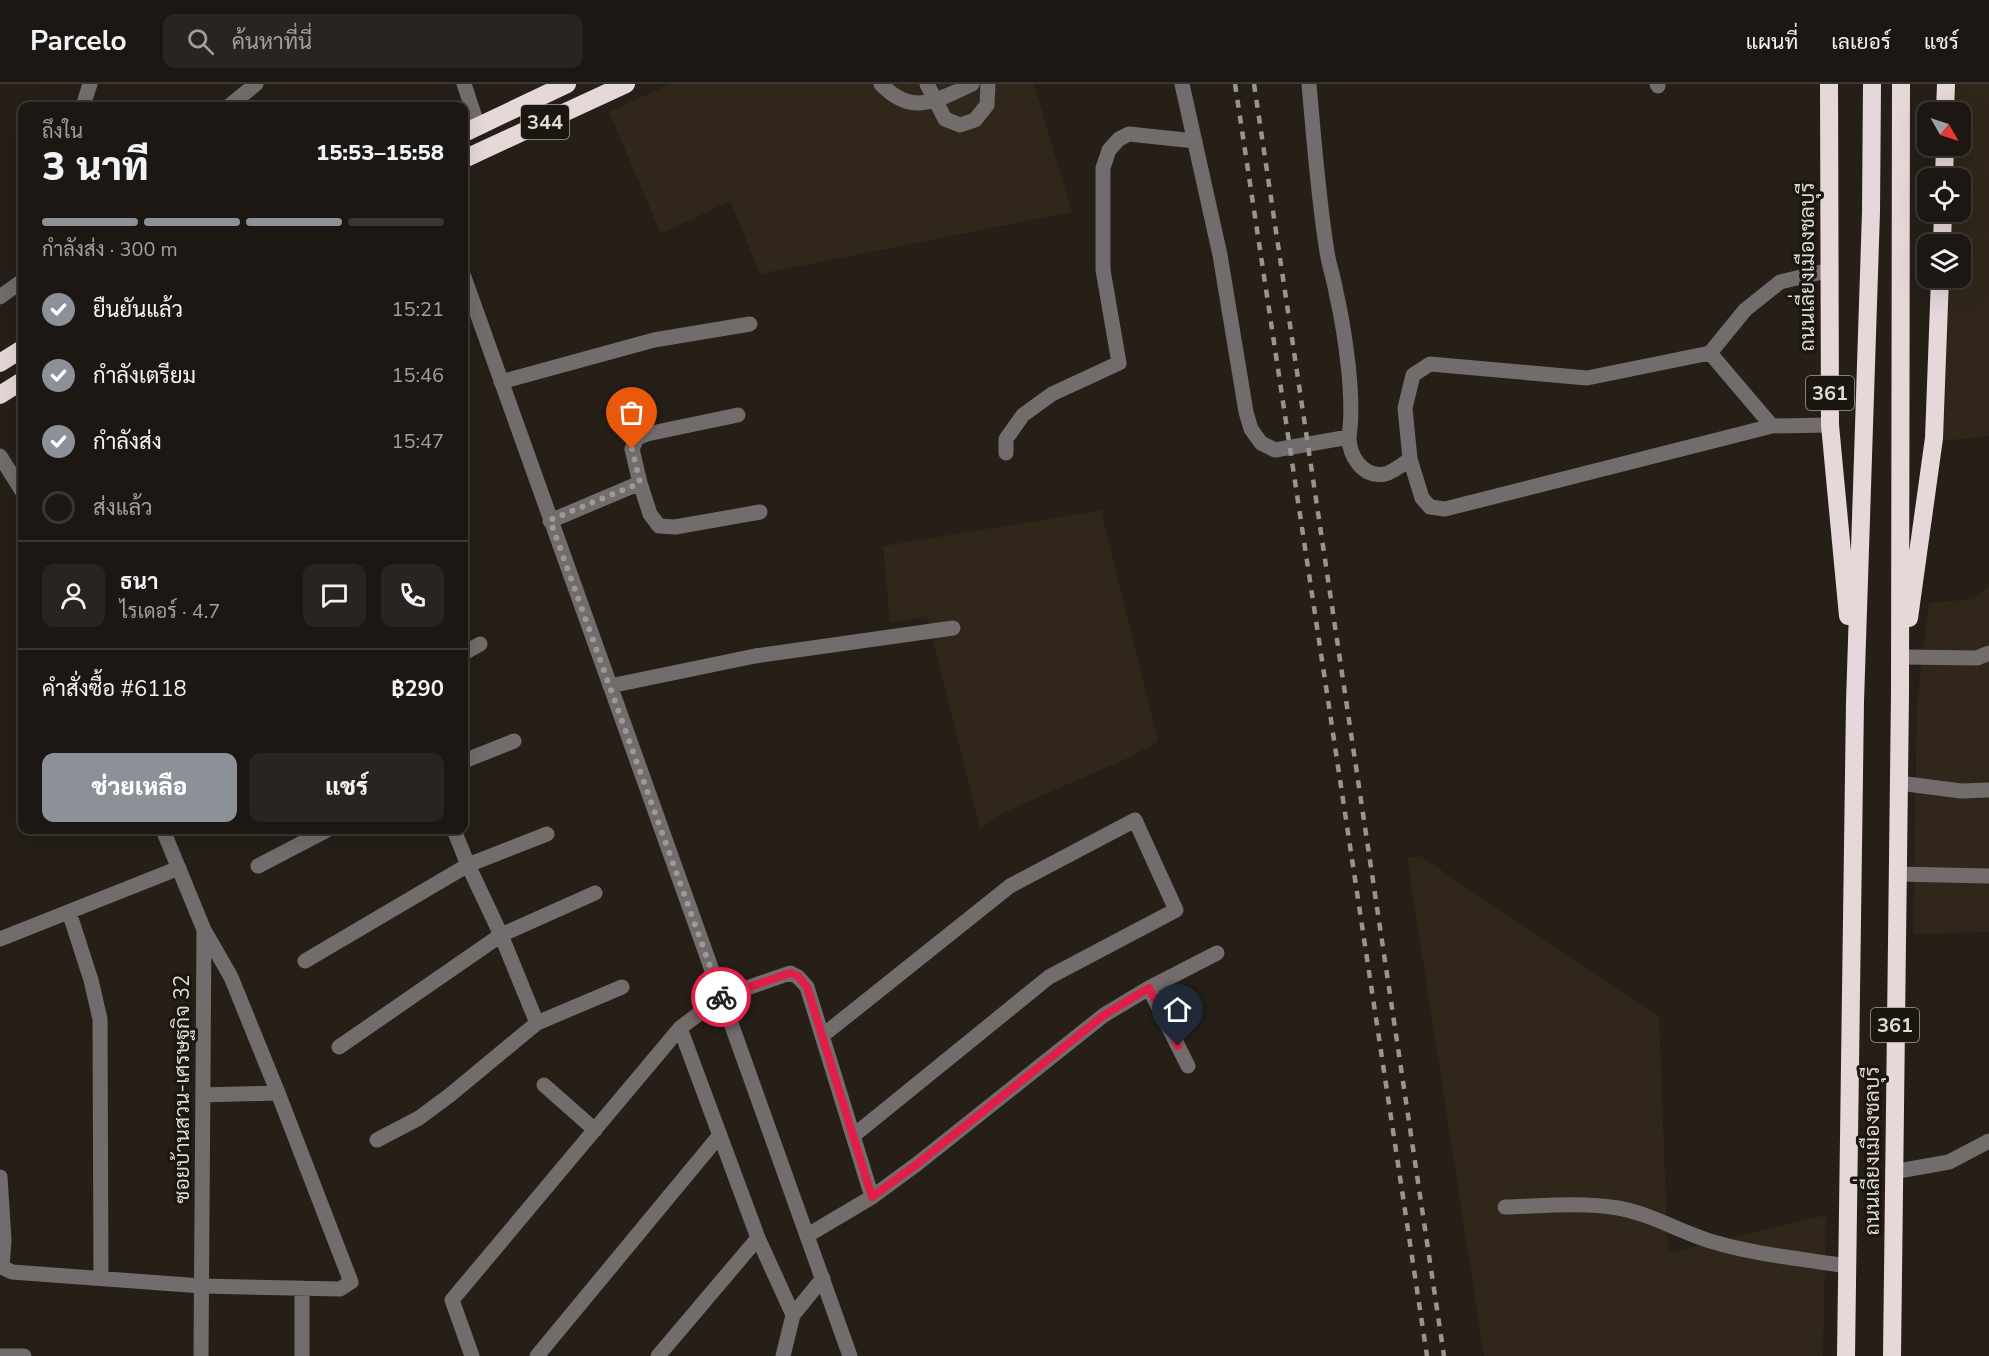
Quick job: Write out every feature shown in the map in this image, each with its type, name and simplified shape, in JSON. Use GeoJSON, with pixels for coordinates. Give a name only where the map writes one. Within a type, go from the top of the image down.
{"type":"FeatureCollection","features":[{"type":"Feature","properties":{"kind":"highway","name":"344"},"geometry":{"type":"LineString","coordinates":[[468,157],[626,84]]}},
{"type":"Feature","properties":{"kind":"highway","name":"ถนนเลี่ยงเมืองชลบุรี"},"geometry":{"type":"LineString","coordinates":[[1829,84],[1830,425],[1855,702]]}},
{"type":"Feature","properties":{"kind":"highway","name":"ถนนเลี่ยงเมืองชลบุรี"},"geometry":{"type":"LineString","coordinates":[[1845,1356],[1855,702],[1871,212],[1872,84]]}},
{"type":"Feature","properties":{"kind":"highway","name":"ถนนเลี่ยงเมืองชลบุรี"},"geometry":{"type":"LineString","coordinates":[[1892,1356],[1900,694],[1901,84]]}},
{"type":"Feature","properties":{"kind":"highway"},"geometry":{"type":"LineString","coordinates":[[1945,102],[1946,84]]}},
{"type":"Feature","properties":{"kind":"highway","name":"344"},"geometry":{"type":"LineString","coordinates":[[471,130],[560,86]]}},
{"type":"Feature","properties":{"kind":"highway","name":"ถนนเลี่ยงเมืองชลบุรี"},"geometry":{"type":"LineString","coordinates":[[1900,694],[1934,438],[1941,288]]}},
{"type":"Feature","properties":{"kind":"highway"},"geometry":{"type":"LineString","coordinates":[[0,363],[18,352]]}},
{"type":"Feature","properties":{"kind":"highway"},"geometry":{"type":"LineString","coordinates":[[0,395],[18,384]]}},
{"type":"Feature","properties":{"kind":"street"},"geometry":{"type":"LineString","coordinates":[[84,102],[90,84]]}},
{"type":"Feature","properties":{"kind":"street"},"geometry":{"type":"LineString","coordinates":[[234,102],[256,84]]}},
{"type":"Feature","properties":{"kind":"street"},"geometry":{"type":"LineString","coordinates":[[464,84],[467,102]]}},
{"type":"Feature","properties":{"kind":"street"},"geometry":{"type":"LineString","coordinates":[[881,84],[896,97],[913,104],[935,101],[972,84]]}},
{"type":"Feature","properties":{"kind":"street"},"geometry":{"type":"LineString","coordinates":[[927,84],[945,119],[960,125],[975,120],[987,105],[988,84]]}},
{"type":"Feature","properties":{"kind":"street"},"geometry":{"type":"LineString","coordinates":[[1182,84],[1221,255],[1246,412],[1251,429],[1261,443],[1275,450],[1349,437]]}},
{"type":"Feature","properties":{"kind":"street"},"geometry":{"type":"LineString","coordinates":[[1309,84],[1322,212],[1348,370],[1351,424],[1349,448],[1357,464],[1369,472],[1384,474],[1410,459]]}},
{"type":"Feature","properties":{"kind":"street"},"geometry":{"type":"LineString","coordinates":[[468,110],[471,130]]}},
{"type":"Feature","properties":{"kind":"street"},"geometry":{"type":"LineString","coordinates":[[1006,453],[1006,439],[1023,415],[1052,394],[1119,363],[1103,270],[1103,168],[1109,150],[1119,138],[1130,134],[1195,141]]}},
{"type":"Feature","properties":{"kind":"street"},"geometry":{"type":"LineString","coordinates":[[1830,270],[1780,282],[1745,310],[1710,353],[1587,378],[1430,364],[1413,375],[1405,408],[1410,459],[1422,498],[1430,507],[1445,509],[1772,426],[1830,425]]}},
{"type":"Feature","properties":{"kind":"street"},"geometry":{"type":"LineString","coordinates":[[0,297],[18,283]]}},
{"type":"Feature","properties":{"kind":"street"},"geometry":{"type":"LineString","coordinates":[[468,288],[850,1356]]}},
{"type":"Feature","properties":{"kind":"street"},"geometry":{"type":"LineString","coordinates":[[501,382],[654,340],[750,324]]}},
{"type":"Feature","properties":{"kind":"street"},"geometry":{"type":"LineString","coordinates":[[1710,353],[1772,426]]}},
{"type":"Feature","properties":{"kind":"street"},"geometry":{"type":"LineString","coordinates":[[738,416],[647,434],[637,438],[632,449],[650,514],[659,526],[675,527],[760,512]]}},
{"type":"Feature","properties":{"kind":"street"},"geometry":{"type":"LineString","coordinates":[[0,456],[18,485]]}},
{"type":"Feature","properties":{"kind":"street"},"geometry":{"type":"LineString","coordinates":[[550,520],[640,483]]}},
{"type":"Feature","properties":{"kind":"street"},"geometry":{"type":"LineString","coordinates":[[610,686],[755,656],[953,628]]}},
{"type":"Feature","properties":{"kind":"street"},"geometry":{"type":"LineString","coordinates":[[468,650],[480,645]]}},
{"type":"Feature","properties":{"kind":"street"},"geometry":{"type":"LineString","coordinates":[[1904,657],[1977,658],[1989,653]]}},
{"type":"Feature","properties":{"kind":"street"},"geometry":{"type":"LineString","coordinates":[[468,759],[514,741]]}},
{"type":"Feature","properties":{"kind":"street"},"geometry":{"type":"LineString","coordinates":[[1899,783],[1961,791],[1989,790]]}},
{"type":"Feature","properties":{"kind":"street"},"geometry":{"type":"LineString","coordinates":[[822,1036],[1010,886],[1136,820],[1176,910],[1049,977],[853,1136]]}},
{"type":"Feature","properties":{"kind":"street","name":"ซอยบ้านสวน-เศรษฐกิจ 32"},"geometry":{"type":"LineString","coordinates":[[165,834],[204,930],[201,1356]]}},
{"type":"Feature","properties":{"kind":"street"},"geometry":{"type":"LineString","coordinates":[[258,866],[319,834]]}},
{"type":"Feature","properties":{"kind":"street"},"geometry":{"type":"LineString","coordinates":[[456,834],[537,1023]]}},
{"type":"Feature","properties":{"kind":"street"},"geometry":{"type":"LineString","coordinates":[[305,961],[468,866],[547,834]]}},
{"type":"Feature","properties":{"kind":"street"},"geometry":{"type":"LineString","coordinates":[[0,939],[178,868]]}},
{"type":"Feature","properties":{"kind":"street"},"geometry":{"type":"LineString","coordinates":[[1897,874],[1989,876]]}},
{"type":"Feature","properties":{"kind":"street"},"geometry":{"type":"LineString","coordinates":[[339,1047],[501,935],[595,893]]}},
{"type":"Feature","properties":{"kind":"street"},"geometry":{"type":"LineString","coordinates":[[69,912],[92,980],[100,1019],[101,1278]]}},
{"type":"Feature","properties":{"kind":"street"},"geometry":{"type":"LineString","coordinates":[[0,1177],[4,1240],[2,1267],[12,1272],[202,1286],[340,1289],[351,1282],[279,1093],[231,977],[204,930]]}},
{"type":"Feature","properties":{"kind":"street"},"geometry":{"type":"LineString","coordinates":[[808,1235],[872,1197],[917,1164],[1104,1015],[1149,988],[1216,953]]}},
{"type":"Feature","properties":{"kind":"street"},"geometry":{"type":"LineString","coordinates":[[472,1356],[452,1300],[680,1028],[721,997],[790,973],[798,976],[807,987],[872,1197]]}},
{"type":"Feature","properties":{"kind":"street"},"geometry":{"type":"LineString","coordinates":[[376,1140],[419,1118],[537,1023],[621,987]]}},
{"type":"Feature","properties":{"kind":"street"},"geometry":{"type":"LineString","coordinates":[[1149,988],[1188,1066]]}},
{"type":"Feature","properties":{"kind":"street"},"geometry":{"type":"LineString","coordinates":[[680,1028],[758,1238],[793,1315]]}},
{"type":"Feature","properties":{"kind":"street"},"geometry":{"type":"LineString","coordinates":[[544,1085],[595,1130]]}},
{"type":"Feature","properties":{"kind":"street"},"geometry":{"type":"LineString","coordinates":[[203,1095],[279,1093]]}},
{"type":"Feature","properties":{"kind":"street"},"geometry":{"type":"LineString","coordinates":[[537,1356],[719,1136]]}},
{"type":"Feature","properties":{"kind":"street"},"geometry":{"type":"LineString","coordinates":[[1893,1172],[1949,1162],[1989,1141]]}},
{"type":"Feature","properties":{"kind":"street"},"geometry":{"type":"LineString","coordinates":[[1505,1208],[1592,1205],[1620,1208],[1716,1243],[1752,1252],[1847,1266]]}},
{"type":"Feature","properties":{"kind":"street"},"geometry":{"type":"LineString","coordinates":[[658,1356],[758,1238]]}},
{"type":"Feature","properties":{"kind":"street"},"geometry":{"type":"LineString","coordinates":[[783,1356],[793,1315],[823,1278]]}},
{"type":"Feature","properties":{"kind":"street"},"geometry":{"type":"LineString","coordinates":[[302,1288],[302,1356]]}},
{"type":"Feature","properties":{"kind":"street"},"geometry":{"type":"LineString","coordinates":[[0,1356],[24,1356]]}},
{"type":"Feature","properties":{"kind":"shaded area"},"geometry":{"type":"Polygon","coordinates":[[[670,84],[1034,84],[1072,212],[760,274],[730,201],[661,234],[609,112],[670,84]]]}},
{"type":"Feature","properties":{"kind":"shaded area"},"geometry":{"type":"Polygon","coordinates":[[[1955,84],[1989,84],[1989,436],[1941,441],[1944,423],[1950,288],[1971,288],[1971,234],[1951,234],[1952,222],[1971,222],[1971,168],[1953,168],[1954,156],[1971,156],[1971,102],[1954,102],[1955,84]]]}},
{"type":"Feature","properties":{"kind":"shaded area"},"geometry":{"type":"Polygon","coordinates":[[[1101,510],[1158,741],[1135,755],[1007,811],[980,829],[927,616],[890,623],[883,546],[1101,510]]]}},
{"type":"Feature","properties":{"kind":"shaded area"},"geometry":{"type":"Polygon","coordinates":[[[1989,585],[1989,932],[1913,934],[1917,704],[1929,603],[1974,599],[1989,585]]]}},
{"type":"Feature","properties":{"kind":"shaded area"},"geometry":{"type":"Polygon","coordinates":[[[1420,856],[1659,1016],[1668,1253],[1826,1215],[1823,1356],[1484,1356],[1407,858],[1420,856]]]}},
{"type":"Feature","properties":{"kind":"railway"},"geometry":{"type":"LineString","coordinates":[[1235,84],[1427,1356]]}},
{"type":"Feature","properties":{"kind":"railway"},"geometry":{"type":"LineString","coordinates":[[1254,84],[1444,1356]]}},
{"type":"Feature","properties":{"kind":"way so far"},"geometry":{"type":"LineString","coordinates":[[632,449],[640,483],[550,520],[721,997]]}},
{"type":"Feature","properties":{"kind":"route"},"geometry":{"type":"LineString","coordinates":[[721,997],[790,973],[798,976],[807,987],[872,1197],[917,1164],[1104,1015],[1149,988],[1178,1046]]}}]}
